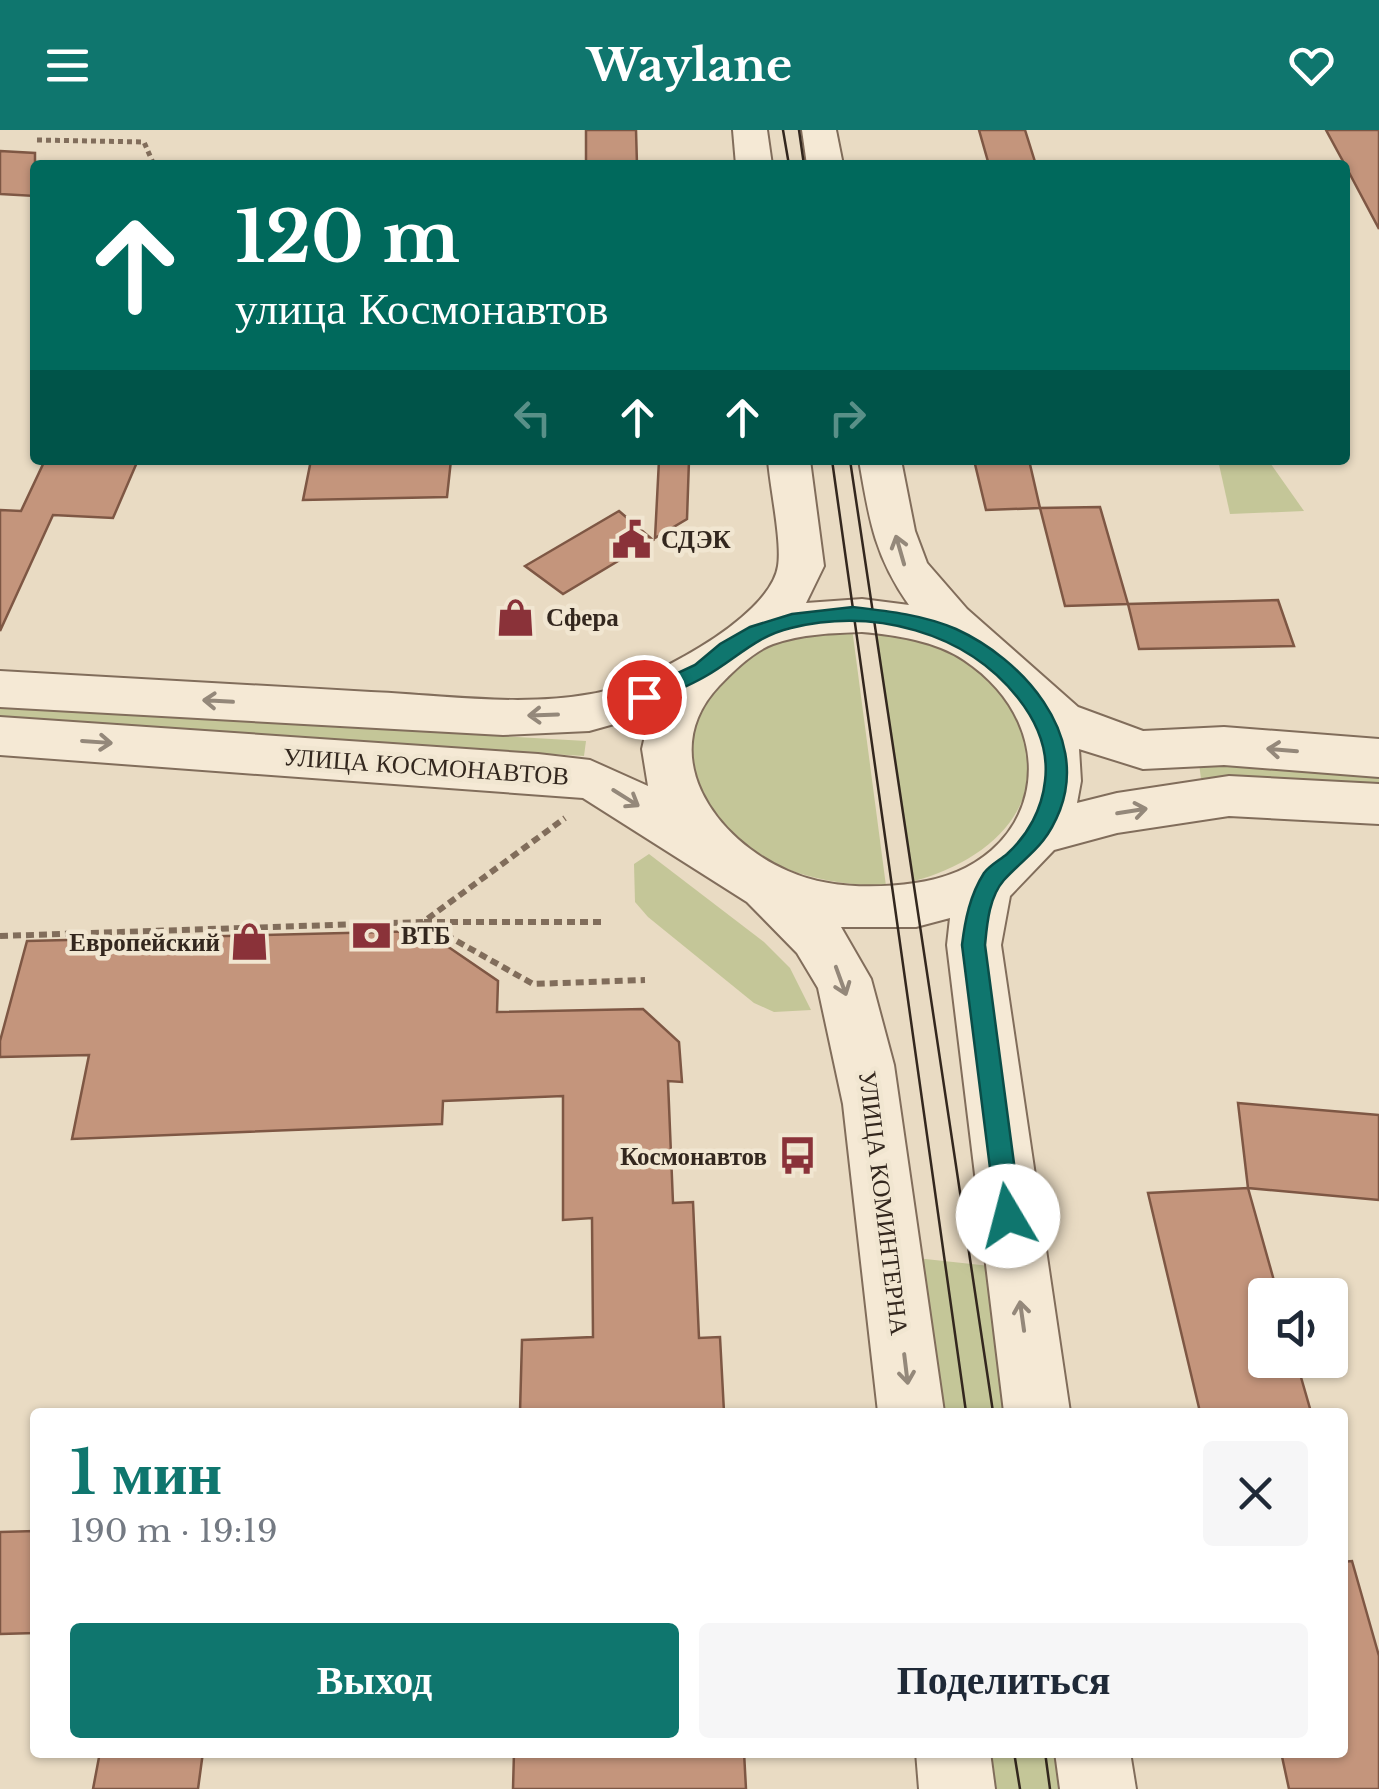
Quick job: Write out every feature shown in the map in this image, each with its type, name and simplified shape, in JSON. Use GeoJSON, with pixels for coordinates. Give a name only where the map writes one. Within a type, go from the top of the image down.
{"type":"FeatureCollection","features":[{"type":"Feature","properties":{"kind":"street"},"geometry":{"type":"LineString","coordinates":[[750,130],[753,160]]}},
{"type":"Feature","properties":{"kind":"street"},"geometry":{"type":"LineString","coordinates":[[819,130],[823,160]]}},
{"type":"Feature","properties":{"kind":"street","name":"УЛИЦА КОМИНТЕРНА"},"geometry":{"type":"LineString","coordinates":[[790,465],[800,566],[796,583],[780,610],[757,632],[726,649],[683,694],[671,722],[667,751],[671,782],[683,812],[728,862],[766,887],[799,918],[842,974],[869,1071],[911,1408]]}},
{"type":"Feature","properties":{"kind":"street"},"geometry":{"type":"LineString","coordinates":[[881,465],[905,567],[934,604],[1061,720],[1143,750],[1224,746],[1379,758]]}},
{"type":"Feature","properties":{"kind":"street"},"geometry":{"type":"LineString","coordinates":[[757,632],[830,614],[910,621],[947,633],[981,651],[1010,674],[1047,724],[1055,752],[1056,780],[1050,808],[1037,834],[1018,857],[994,876],[974,926],[975,967],[1035,1408]]}},
{"type":"Feature","properties":{"kind":"street","name":"УЛИЦА КОСМОНАВТОВ"},"geometry":{"type":"LineString","coordinates":[[0,689],[503,716],[589,713],[629,703],[702,670]]}},
{"type":"Feature","properties":{"kind":"street","name":"УЛИЦА КОСМОНАВТОВ"},"geometry":{"type":"LineString","coordinates":[[0,736],[538,772],[590,779],[767,886],[812,902],[861,908],[936,902],[994,876]]}},
{"type":"Feature","properties":{"kind":"street"},"geometry":{"type":"LineString","coordinates":[[1037,834],[1117,812],[1229,796],[1379,804]]}},
{"type":"Feature","properties":{"kind":"street"},"geometry":{"type":"LineString","coordinates":[[954,1758],[957,1789]]}},
{"type":"Feature","properties":{"kind":"street"},"geometry":{"type":"LineString","coordinates":[[1093,1758],[1098,1789]]}},
{"type":"Feature","properties":{"kind":"path"},"geometry":{"type":"LineString","coordinates":[[36,140],[144,142],[152,160]]}},
{"type":"Feature","properties":{"kind":"path"},"geometry":{"type":"LineString","coordinates":[[423,922],[570,814]]}},
{"type":"Feature","properties":{"kind":"path"},"geometry":{"type":"LineString","coordinates":[[423,922],[533,984],[645,980]]}},
{"type":"Feature","properties":{"kind":"path"},"geometry":{"type":"LineString","coordinates":[[0,936],[423,922],[601,922]]}},
{"type":"Feature","properties":{"kind":"green space"},"geometry":{"type":"Polygon","coordinates":[[[1219,465],[1272,465],[1304,511],[1230,514],[1219,465]]]}},
{"type":"Feature","properties":{"kind":"green space"},"geometry":{"type":"Polygon","coordinates":[[[875,627],[947,652],[986,677],[1013,711],[1028,763],[1026,788],[1003,830],[963,861],[914,881],[875,627]]]}},
{"type":"Feature","properties":{"kind":"green space"},"geometry":{"type":"Polygon","coordinates":[[[852,628],[886,886],[857,885],[801,874],[751,850],[729,833],[712,811],[692,761],[691,740],[697,720],[738,664],[786,638],[852,628]]]}},
{"type":"Feature","properties":{"kind":"green space"},"geometry":{"type":"Polygon","coordinates":[[[0,707],[586,741],[584,756],[0,722],[0,707]]]}},
{"type":"Feature","properties":{"kind":"green space"},"geometry":{"type":"Polygon","coordinates":[[[1199,763],[1379,772],[1379,789],[1201,779],[1199,763]]]}},
{"type":"Feature","properties":{"kind":"green space"},"geometry":{"type":"Polygon","coordinates":[[[649,854],[764,942],[790,968],[811,1010],[774,1012],[754,1003],[648,917],[635,902],[634,864],[649,854]]]}},
{"type":"Feature","properties":{"kind":"green space"},"geometry":{"type":"Polygon","coordinates":[[[916,1258],[990,1266],[1012,1408],[935,1408],[916,1258]]]}},
{"type":"Feature","properties":{"kind":"green space"},"geometry":{"type":"Polygon","coordinates":[[[979,1758],[1066,1758],[1071,1789],[983,1789],[979,1758]]]}},
{"type":"Feature","properties":{"kind":"building"},"geometry":{"type":"Polygon","coordinates":[[[586,130],[636,130],[637,160],[586,160],[586,130]]]}},
{"type":"Feature","properties":{"kind":"building"},"geometry":{"type":"Polygon","coordinates":[[[979,130],[1025,130],[1034,160],[988,160],[979,130]]]}},
{"type":"Feature","properties":{"kind":"building"},"geometry":{"type":"Polygon","coordinates":[[[1326,130],[1379,130],[1379,229],[1350,174],[1350,160],[1342,160],[1326,130]]]}},
{"type":"Feature","properties":{"kind":"building"},"geometry":{"type":"Polygon","coordinates":[[[0,151],[35,153],[35,160],[30,160],[30,196],[0,194],[0,151]]]}},
{"type":"Feature","properties":{"kind":"building"},"geometry":{"type":"Polygon","coordinates":[[[43,465],[136,465],[113,518],[53,515],[0,631],[0,510],[21,511],[43,465]]]}},
{"type":"Feature","properties":{"kind":"building"},"geometry":{"type":"Polygon","coordinates":[[[310,465],[450,465],[447,497],[303,500],[310,465]]]}},
{"type":"Feature","properties":{"kind":"building"},"geometry":{"type":"Polygon","coordinates":[[[659,465],[689,465],[687,519],[655,538],[659,465]]]}},
{"type":"Feature","properties":{"kind":"building"},"geometry":{"type":"Polygon","coordinates":[[[975,465],[1030,465],[1040,508],[986,510],[975,465]]]}},
{"type":"Feature","properties":{"kind":"building"},"geometry":{"type":"Polygon","coordinates":[[[1100,507],[1128,604],[1065,606],[1040,508],[1100,507]]]}},
{"type":"Feature","properties":{"kind":"building"},"geometry":{"type":"Polygon","coordinates":[[[619,511],[653,540],[563,594],[525,566],[619,511]]]}},
{"type":"Feature","properties":{"kind":"building"},"geometry":{"type":"Polygon","coordinates":[[[1278,600],[1294,646],[1139,649],[1128,604],[1278,600]]]}},
{"type":"Feature","properties":{"kind":"building"},"geometry":{"type":"Polygon","coordinates":[[[425,931],[498,981],[497,1012],[643,1009],[679,1042],[682,1082],[668,1081],[673,1203],[693,1202],[699,1338],[720,1337],[724,1408],[520,1408],[522,1340],[593,1337],[592,1218],[563,1220],[563,1096],[443,1101],[442,1124],[72,1139],[89,1055],[0,1057],[0,1041],[27,941],[425,931]]]}},
{"type":"Feature","properties":{"kind":"building"},"geometry":{"type":"Polygon","coordinates":[[[1238,1103],[1379,1115],[1379,1200],[1248,1188],[1238,1103]]]}},
{"type":"Feature","properties":{"kind":"building"},"geometry":{"type":"Polygon","coordinates":[[[1248,1188],[1273,1278],[1248,1278],[1248,1378],[1301,1378],[1310,1408],[1199,1408],[1148,1193],[1248,1188]]]}},
{"type":"Feature","properties":{"kind":"building"},"geometry":{"type":"Polygon","coordinates":[[[30,1531],[30,1633],[0,1634],[0,1532],[30,1531]]]}},
{"type":"Feature","properties":{"kind":"building"},"geometry":{"type":"Polygon","coordinates":[[[1348,1561],[1352,1561],[1379,1656],[1379,1789],[1289,1789],[1282,1758],[1348,1758],[1348,1561]]]}},
{"type":"Feature","properties":{"kind":"building"},"geometry":{"type":"Polygon","coordinates":[[[99,1758],[202,1758],[198,1789],[93,1789],[99,1758]]]}},
{"type":"Feature","properties":{"kind":"building"},"geometry":{"type":"Polygon","coordinates":[[[514,1758],[744,1758],[746,1789],[513,1789],[514,1758]]]}},
{"type":"Feature","properties":{"kind":"tram line"},"geometry":{"type":"LineString","coordinates":[[783,130],[788,160]]}},
{"type":"Feature","properties":{"kind":"tram line"},"geometry":{"type":"LineString","coordinates":[[799,130],[803,160]]}},
{"type":"Feature","properties":{"kind":"tram line"},"geometry":{"type":"LineString","coordinates":[[833,465],[965,1408]]}},
{"type":"Feature","properties":{"kind":"tram line"},"geometry":{"type":"LineString","coordinates":[[851,465],[992,1408]]}},
{"type":"Feature","properties":{"kind":"tram line"},"geometry":{"type":"LineString","coordinates":[[1015,1758],[1020,1789]]}},
{"type":"Feature","properties":{"kind":"tram line"},"geometry":{"type":"LineString","coordinates":[[1046,1758],[1050,1789]]}},
{"type":"Feature","properties":{"kind":"place","name":"СДЭК"},"geometry":{"type":"Point","coordinates":[631,539]}},
{"type":"Feature","properties":{"kind":"place","name":"Сфера"},"geometry":{"type":"Point","coordinates":[516,617]}},
{"type":"Feature","properties":{"kind":"place","name":"ВТБ"},"geometry":{"type":"Point","coordinates":[371,935]}},
{"type":"Feature","properties":{"kind":"place","name":"Европейский"},"geometry":{"type":"Point","coordinates":[250,942]}},
{"type":"Feature","properties":{"kind":"place","name":"Космонавтов"},"geometry":{"type":"Point","coordinates":[797,1156]}},
{"type":"Feature","properties":{"kind":"route"},"geometry":{"type":"LineString","coordinates":[[644,697],[702,670],[726,649],[757,632],[792,621],[853,614],[910,621],[947,633],[981,651],[1010,674],[1034,704],[1047,724],[1055,752],[1056,780],[1050,808],[1037,834],[1018,857],[994,876],[974,926],[975,967],[1008,1216]]}}]}
